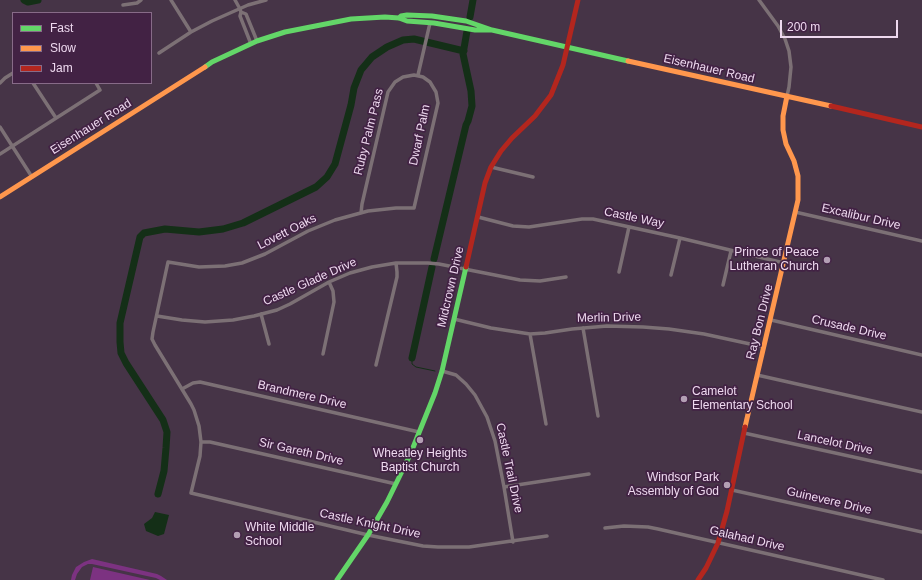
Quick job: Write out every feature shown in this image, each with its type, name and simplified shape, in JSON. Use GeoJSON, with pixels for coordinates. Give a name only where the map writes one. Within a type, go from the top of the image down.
{"type":"FeatureCollection","features":[{"type":"Feature","properties":{"kind":"main road","name":"Midcrown Drive"},"geometry":{"type":"LineString","coordinates":[[337,580],[368,535],[410,455],[435,393],[442,371],[485,183],[491,167],[501,151],[535,116],[551,95],[558,81],[578,0]]}},
{"type":"Feature","properties":{"kind":"main road","name":"Eisenhauer Road"},"geometry":{"type":"LineString","coordinates":[[399,18],[407,15],[432,16],[476,24],[492,30],[922,127]]}},
{"type":"Feature","properties":{"kind":"main road"},"geometry":{"type":"LineString","coordinates":[[407,21],[413,18],[426,19],[432,16]]}},
{"type":"Feature","properties":{"kind":"main road","name":"Eisenhauer Road"},"geometry":{"type":"LineString","coordinates":[[0,197],[212,62],[251,44],[285,32],[350,19],[385,17],[399,18],[407,21],[430,22],[475,30],[492,30]]}},
{"type":"Feature","properties":{"kind":"main road"},"geometry":{"type":"LineString","coordinates":[[430,22],[436,20],[476,24]]}},
{"type":"Feature","properties":{"kind":"main road","name":"Ray Bon Drive"},"geometry":{"type":"LineString","coordinates":[[698,580],[706,568],[718,542],[732,490],[795,212],[798,192],[798,176],[794,161],[786,144],[783,130],[783,116],[787,96]]}},
{"type":"Feature","properties":{"kind":"street"},"geometry":{"type":"LineString","coordinates":[[123,5],[136,3],[141,0]]}},
{"type":"Feature","properties":{"kind":"street"},"geometry":{"type":"LineString","coordinates":[[171,0],[191,32]]}},
{"type":"Feature","properties":{"kind":"street"},"geometry":{"type":"LineString","coordinates":[[235,0],[241,10],[246,14],[257,42]]}},
{"type":"Feature","properties":{"kind":"street"},"geometry":{"type":"LineString","coordinates":[[159,53],[191,32],[212,21],[266,0]]}},
{"type":"Feature","properties":{"kind":"street","name":"Ray Bon Drive"},"geometry":{"type":"LineString","coordinates":[[759,0],[778,26],[789,51],[791,67],[787,96]]}},
{"type":"Feature","properties":{"kind":"street"},"geometry":{"type":"LineString","coordinates":[[241,10],[240,16],[251,44]]}},
{"type":"Feature","properties":{"kind":"street"},"geometry":{"type":"LineString","coordinates":[[418,76],[430,22]]}},
{"type":"Feature","properties":{"kind":"street"},"geometry":{"type":"LineString","coordinates":[[0,83],[12,74]]}},
{"type":"Feature","properties":{"kind":"street","name":"Ruby Palm Pass"},"geometry":{"type":"LineString","coordinates":[[361,213],[388,92],[391,86],[399,79],[410,75],[418,76]]}},
{"type":"Feature","properties":{"kind":"street","name":"Dwarf Palm"},"geometry":{"type":"LineString","coordinates":[[414,208],[438,103],[438,97],[434,87],[430,82],[418,76]]}},
{"type":"Feature","properties":{"kind":"street"},"geometry":{"type":"LineString","coordinates":[[34,84],[56,118]]}},
{"type":"Feature","properties":{"kind":"street"},"geometry":{"type":"LineString","coordinates":[[0,154],[100,90],[97,84]]}},
{"type":"Feature","properties":{"kind":"street"},"geometry":{"type":"LineString","coordinates":[[0,127],[32,177]]}},
{"type":"Feature","properties":{"kind":"street"},"geometry":{"type":"LineString","coordinates":[[491,167],[533,177]]}},
{"type":"Feature","properties":{"kind":"street","name":"Lovett Oaks"},"geometry":{"type":"LineString","coordinates":[[156,316],[168,262],[199,267],[225,266],[265,254],[328,222],[361,213],[396,208],[414,208]]}},
{"type":"Feature","properties":{"kind":"street","name":"Excalibur Drive"},"geometry":{"type":"LineString","coordinates":[[795,212],[922,241]]}},
{"type":"Feature","properties":{"kind":"street","name":"Castle Way"},"geometry":{"type":"LineString","coordinates":[[478,217],[521,227],[582,219],[593,220],[680,238],[784,263]]}},
{"type":"Feature","properties":{"kind":"street"},"geometry":{"type":"LineString","coordinates":[[619,272],[629,227]]}},
{"type":"Feature","properties":{"kind":"street"},"geometry":{"type":"LineString","coordinates":[[671,275],[680,238]]}},
{"type":"Feature","properties":{"kind":"street"},"geometry":{"type":"LineString","coordinates":[[723,285],[731,250]]}},
{"type":"Feature","properties":{"kind":"street"},"geometry":{"type":"LineString","coordinates":[[376,365],[397,277],[396,263]]}},
{"type":"Feature","properties":{"kind":"street","name":"Castle Glade Drive"},"geometry":{"type":"LineString","coordinates":[[156,316],[182,320],[212,322],[233,320],[261,314],[277,310],[329,282],[350,273],[396,263],[428,263],[520,280],[540,281],[566,278]]}},
{"type":"Feature","properties":{"kind":"street"},"geometry":{"type":"LineString","coordinates":[[323,354],[334,302],[333,291],[329,282]]}},
{"type":"Feature","properties":{"kind":"street"},"geometry":{"type":"LineString","coordinates":[[261,314],[270,344]]}},
{"type":"Feature","properties":{"kind":"street"},"geometry":{"type":"LineString","coordinates":[[156,316],[152,339],[154,345],[194,410],[199,426],[201,442]]}},
{"type":"Feature","properties":{"kind":"street","name":"Merlin Drive"},"geometry":{"type":"LineString","coordinates":[[454,319],[503,330],[530,334],[607,326],[669,329],[704,334],[764,347]]}},
{"type":"Feature","properties":{"kind":"street","name":"Crusade Drive"},"geometry":{"type":"LineString","coordinates":[[770,320],[922,355]]}},
{"type":"Feature","properties":{"kind":"street"},"geometry":{"type":"LineString","coordinates":[[583,328],[598,416]]}},
{"type":"Feature","properties":{"kind":"street"},"geometry":{"type":"LineString","coordinates":[[530,334],[546,424]]}},
{"type":"Feature","properties":{"kind":"street","name":"Castle Trail Drive"},"geometry":{"type":"LineString","coordinates":[[442,371],[452,374],[466,384],[475,395],[487,417],[495,441],[513,542]]}},
{"type":"Feature","properties":{"kind":"street"},"geometry":{"type":"LineString","coordinates":[[757,375],[922,412]]}},
{"type":"Feature","properties":{"kind":"street","name":"Brandmere Drive"},"geometry":{"type":"LineString","coordinates":[[182,389],[193,383],[200,382],[419,432]]}},
{"type":"Feature","properties":{"kind":"street","name":"Lancelot Drive"},"geometry":{"type":"LineString","coordinates":[[744,433],[922,472]]}},
{"type":"Feature","properties":{"kind":"street","name":"Sir Gareth Drive"},"geometry":{"type":"LineString","coordinates":[[201,442],[210,442],[396,484]]}},
{"type":"Feature","properties":{"kind":"street","name":"Castle Knight Drive"},"geometry":{"type":"LineString","coordinates":[[201,442],[198,465],[191,493],[368,535],[423,546],[469,547],[547,536]]}},
{"type":"Feature","properties":{"kind":"street"},"geometry":{"type":"LineString","coordinates":[[504,487],[589,474]]}},
{"type":"Feature","properties":{"kind":"street","name":"Guinevere Drive"},"geometry":{"type":"LineString","coordinates":[[732,490],[922,532]]}},
{"type":"Feature","properties":{"kind":"street","name":"Galahad Drive"},"geometry":{"type":"LineString","coordinates":[[605,528],[624,526],[648,527],[883,580]]}},
{"type":"Feature","properties":{"kind":"shaded area"},"geometry":{"type":"Polygon","coordinates":[[[155,512],[169,515],[164,534],[158,536],[146,531],[144,524],[152,518],[155,512]]]}},
{"type":"Feature","properties":{"kind":"shaded area"},"geometry":{"type":"Polygon","coordinates":[[[92,559],[157,574],[167,580],[160,580],[88,564],[82,567],[75,580],[71,580],[76,567],[92,559]]]}},
{"type":"Feature","properties":{"kind":"shaded area"},"geometry":{"type":"Polygon","coordinates":[[[93,567],[150,580],[90,580],[93,567]]]}},
{"type":"Feature","properties":{"kind":"waterway"},"geometry":{"type":"LineString","coordinates":[[24,0],[28,2],[38,0]]}},
{"type":"Feature","properties":{"kind":"waterway"},"geometry":{"type":"LineString","coordinates":[[470,17],[473,0]]}},
{"type":"Feature","properties":{"kind":"waterway"},"geometry":{"type":"LineString","coordinates":[[434,259],[466,125],[472,106],[471,91],[463,54],[467,31]]}},
{"type":"Feature","properties":{"kind":"waterway"},"geometry":{"type":"LineString","coordinates":[[158,494],[164,471],[167,432],[163,420],[126,363],[121,353],[120,342],[120,323],[140,237],[144,233],[165,229],[199,232],[223,229],[243,223],[316,187],[327,177],[335,164],[351,105],[354,88],[361,70],[372,57],[387,47],[403,40],[414,39],[464,51]]}},
{"type":"Feature","properties":{"kind":"waterway"},"geometry":{"type":"LineString","coordinates":[[412,358],[432,267]]}},
{"type":"Feature","properties":{"kind":"waterway"},"geometry":{"type":"LineString","coordinates":[[412,358],[412,364],[416,367],[435,371]]}},
{"type":"Feature","properties":{"kind":"traffic: fast"},"geometry":{"type":"LineString","coordinates":[[399,18],[407,15],[432,16],[466,21],[492,30],[628,61]]}},
{"type":"Feature","properties":{"kind":"traffic: fast"},"geometry":{"type":"LineString","coordinates":[[205,67],[212,62],[257,41],[285,32],[351,19],[385,17],[399,18],[407,21],[434,23],[475,30],[492,30]]}},
{"type":"Feature","properties":{"kind":"traffic: fast"},"geometry":{"type":"LineString","coordinates":[[337,580],[368,535],[387,502],[410,455],[435,393],[442,371],[466,267]]}},
{"type":"Feature","properties":{"kind":"traffic: slow"},"geometry":{"type":"LineString","coordinates":[[628,61],[831,106]]}},
{"type":"Feature","properties":{"kind":"traffic: slow"},"geometry":{"type":"LineString","coordinates":[[0,197],[205,67]]}},
{"type":"Feature","properties":{"kind":"traffic: slow"},"geometry":{"type":"LineString","coordinates":[[745,427],[798,200],[798,176],[794,161],[786,144],[783,130],[783,116],[787,96]]}},
{"type":"Feature","properties":{"kind":"traffic: jam"},"geometry":{"type":"LineString","coordinates":[[466,267],[485,183],[491,167],[501,151],[535,116],[551,95],[563,65],[578,0]]}},
{"type":"Feature","properties":{"kind":"traffic: jam"},"geometry":{"type":"LineString","coordinates":[[831,106],[922,127]]}},
{"type":"Feature","properties":{"kind":"traffic: jam"},"geometry":{"type":"LineString","coordinates":[[698,580],[706,568],[718,543],[727,511],[745,427]]}},
{"type":"Feature","properties":{"kind":"place","name":"Prince of Peace Lutheran Church"},"geometry":{"type":"Point","coordinates":[827,260]}},
{"type":"Feature","properties":{"kind":"place","name":"Camelot Elementary School"},"geometry":{"type":"Point","coordinates":[684,399]}},
{"type":"Feature","properties":{"kind":"place","name":"Wheatley Heights Baptist Church"},"geometry":{"type":"Point","coordinates":[420,440]}},
{"type":"Feature","properties":{"kind":"place","name":"Windsor Park Assembly of God"},"geometry":{"type":"Point","coordinates":[727,485]}},
{"type":"Feature","properties":{"kind":"place","name":"White Middle School"},"geometry":{"type":"Point","coordinates":[237,535]}}]}
